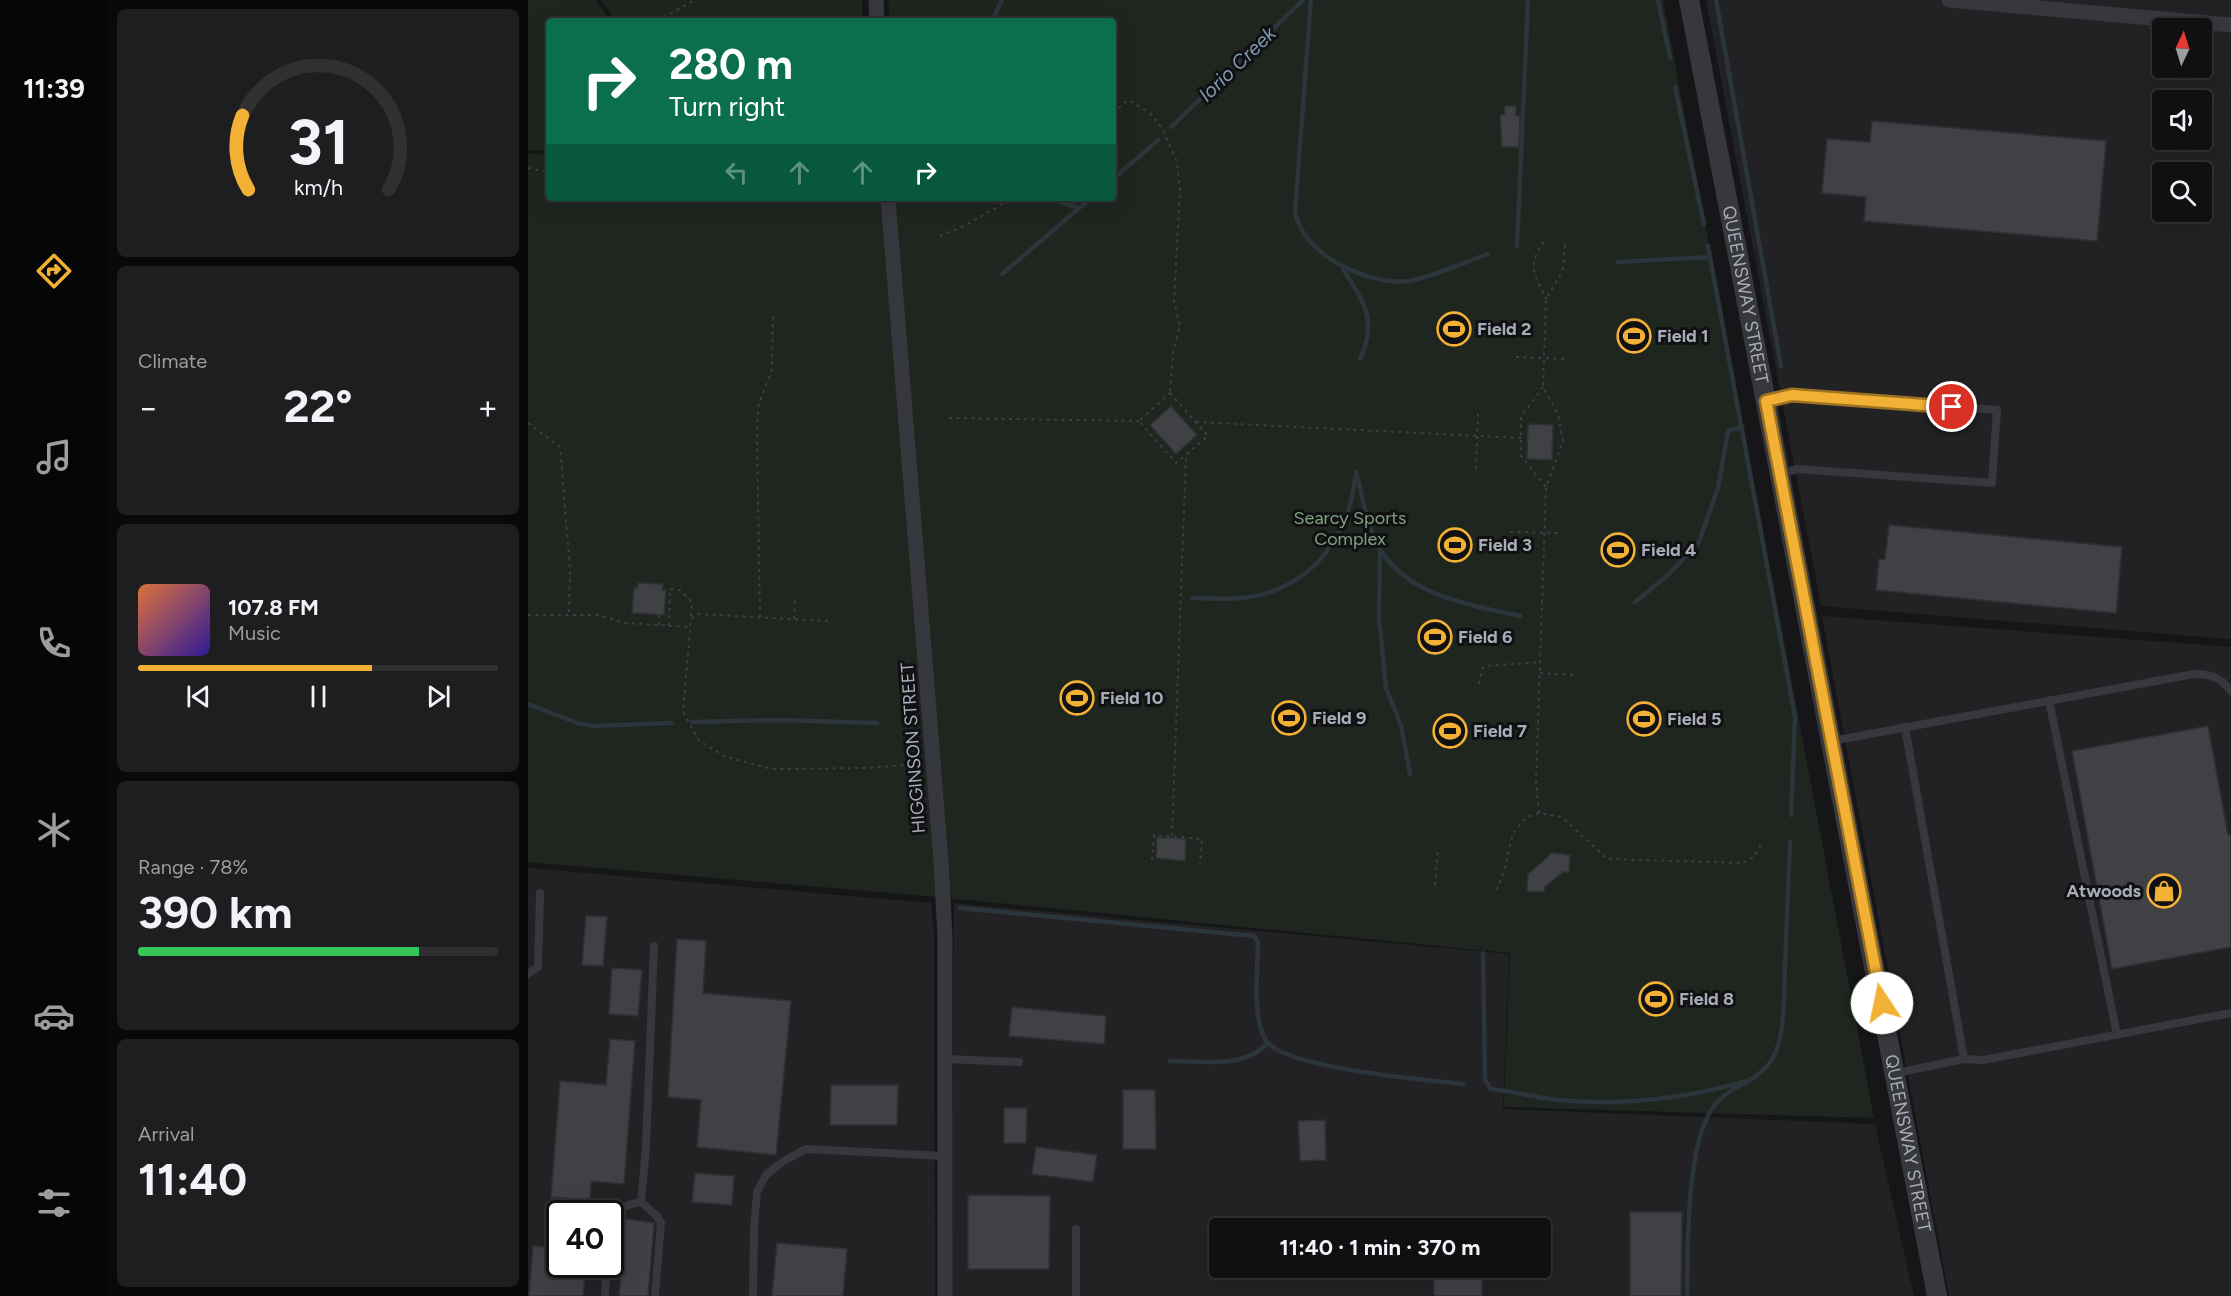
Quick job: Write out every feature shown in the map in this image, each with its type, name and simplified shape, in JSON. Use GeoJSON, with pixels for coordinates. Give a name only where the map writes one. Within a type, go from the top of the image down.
{"type":"FeatureCollection","features":[{"type":"Feature","properties":{"kind":"street"},"geometry":{"type":"LineString","coordinates":[[876,0],[878,18]]}},
{"type":"Feature","properties":{"kind":"street","name":"QUEENSWAY STREET"},"geometry":{"type":"LineString","coordinates":[[1689,0],[1937,1296]]}},
{"type":"Feature","properties":{"kind":"street"},"geometry":{"type":"LineString","coordinates":[[1949,0],[2231,25]]}},
{"type":"Feature","properties":{"kind":"street","name":"HIGGINSON STREET"},"geometry":{"type":"LineString","coordinates":[[888,201],[935,763],[945,936],[945,1296]]}},
{"type":"Feature","properties":{"kind":"lane"},"geometry":{"type":"LineString","coordinates":[[1766,401],[1792,395],[1997,410],[1992,483],[1798,469],[1780,473]]}},
{"type":"Feature","properties":{"kind":"lane"},"geometry":{"type":"LineString","coordinates":[[1832,741],[2194,674],[2212,674],[2224,681],[2231,690]]}},
{"type":"Feature","properties":{"kind":"lane"},"geometry":{"type":"LineString","coordinates":[[2049,700],[2117,1035]]}},
{"type":"Feature","properties":{"kind":"lane"},"geometry":{"type":"LineString","coordinates":[[1905,727],[1964,1059]]}},
{"type":"Feature","properties":{"kind":"lane"},"geometry":{"type":"LineString","coordinates":[[528,974],[538,967],[540,893]]}},
{"type":"Feature","properties":{"kind":"lane"},"geometry":{"type":"LineString","coordinates":[[641,1202],[646,1148],[654,946]]}},
{"type":"Feature","properties":{"kind":"lane"},"geometry":{"type":"LineString","coordinates":[[1895,1073],[1964,1059],[1983,1060],[2231,1013]]}},
{"type":"Feature","properties":{"kind":"lane"},"geometry":{"type":"LineString","coordinates":[[945,1059],[1019,1062]]}},
{"type":"Feature","properties":{"kind":"lane"},"geometry":{"type":"LineString","coordinates":[[753,1296],[757,1192],[766,1175],[782,1162],[806,1149],[945,1156]]}},
{"type":"Feature","properties":{"kind":"lane"},"geometry":{"type":"LineString","coordinates":[[624,1207],[627,1204],[641,1202],[657,1216],[661,1223],[655,1296]]}},
{"type":"Feature","properties":{"kind":"lane"},"geometry":{"type":"LineString","coordinates":[[1076,1229],[1076,1296]]}},
{"type":"Feature","properties":{"kind":"lane"},"geometry":{"type":"LineString","coordinates":[[605,1296],[606,1278]]}},
{"type":"Feature","properties":{"kind":"path"},"geometry":{"type":"LineString","coordinates":[[662,18],[695,0]]}},
{"type":"Feature","properties":{"kind":"path"},"geometry":{"type":"LineString","coordinates":[[949,418],[1138,421],[1170,393],[1173,352],[1179,333],[1174,305],[1179,225],[1177,162],[1168,140],[1150,113],[1128,100],[1116,110]]}},
{"type":"Feature","properties":{"kind":"path"},"geometry":{"type":"LineString","coordinates":[[528,168],[546,171]]}},
{"type":"Feature","properties":{"kind":"path"},"geometry":{"type":"LineString","coordinates":[[940,236],[966,225],[1008,201]]}},
{"type":"Feature","properties":{"kind":"path"},"geometry":{"type":"LineString","coordinates":[[1539,813],[1536,782],[1546,487],[1563,441],[1558,414],[1543,387],[1546,299],[1533,269],[1533,256],[1544,242]]}},
{"type":"Feature","properties":{"kind":"path"},"geometry":{"type":"LineString","coordinates":[[1546,299],[1563,270],[1565,243]]}},
{"type":"Feature","properties":{"kind":"path"},"geometry":{"type":"LineString","coordinates":[[760,617],[757,442],[759,407],[772,369],[773,313]]}},
{"type":"Feature","properties":{"kind":"path"},"geometry":{"type":"LineString","coordinates":[[1516,357],[1569,358]]}},
{"type":"Feature","properties":{"kind":"path"},"geometry":{"type":"LineString","coordinates":[[1543,387],[1521,417],[1521,456],[1546,487]]}},
{"type":"Feature","properties":{"kind":"path"},"geometry":{"type":"LineString","coordinates":[[1138,421],[1176,464],[1208,436],[1170,393]]}},
{"type":"Feature","properties":{"kind":"path"},"geometry":{"type":"LineString","coordinates":[[1476,469],[1478,414]]}},
{"type":"Feature","properties":{"kind":"path"},"geometry":{"type":"LineString","coordinates":[[1196,422],[1521,438]]}},
{"type":"Feature","properties":{"kind":"path"},"geometry":{"type":"LineString","coordinates":[[528,423],[560,447],[570,569],[569,614]]}},
{"type":"Feature","properties":{"kind":"path"},"geometry":{"type":"LineString","coordinates":[[1172,836],[1186,455]]}},
{"type":"Feature","properties":{"kind":"path"},"geometry":{"type":"LineString","coordinates":[[1510,532],[1561,533]]}},
{"type":"Feature","properties":{"kind":"path"},"geometry":{"type":"LineString","coordinates":[[669,626],[670,589],[680,590],[692,602],[688,627],[683,712],[699,741],[726,757],[772,769],[864,768],[935,763]]}},
{"type":"Feature","properties":{"kind":"path"},"geometry":{"type":"LineString","coordinates":[[794,619],[795,598]]}},
{"type":"Feature","properties":{"kind":"path"},"geometry":{"type":"LineString","coordinates":[[665,602],[670,602]]}},
{"type":"Feature","properties":{"kind":"path"},"geometry":{"type":"LineString","coordinates":[[691,619],[698,614],[828,621]]}},
{"type":"Feature","properties":{"kind":"path"},"geometry":{"type":"LineString","coordinates":[[528,615],[598,615],[625,623],[688,627]]}},
{"type":"Feature","properties":{"kind":"path"},"geometry":{"type":"LineString","coordinates":[[659,615],[659,625]]}},
{"type":"Feature","properties":{"kind":"path"},"geometry":{"type":"LineString","coordinates":[[1479,684],[1482,669],[1486,666],[1540,662]]}},
{"type":"Feature","properties":{"kind":"path"},"geometry":{"type":"LineString","coordinates":[[1540,674],[1573,675]]}},
{"type":"Feature","properties":{"kind":"path"},"geometry":{"type":"LineString","coordinates":[[1497,890],[1506,867],[1513,833],[1527,817],[1539,813],[1562,817],[1607,859],[1743,863],[1754,857],[1761,844]]}},
{"type":"Feature","properties":{"kind":"path"},"geometry":{"type":"LineString","coordinates":[[1152,860],[1154,835],[1172,836],[1202,839],[1200,864]]}},
{"type":"Feature","properties":{"kind":"path"},"geometry":{"type":"LineString","coordinates":[[1435,885],[1438,849]]}},
{"type":"Feature","properties":{"kind":"shaded area"},"geometry":{"type":"Polygon","coordinates":[[[1706,0],[2231,0],[2231,639],[1821,606],[1706,0]]]}},
{"type":"Feature","properties":{"kind":"shaded area"},"geometry":{"type":"Polygon","coordinates":[[[1822,616],[2231,647],[2231,1296],[1949,1296],[1822,616]]]}},
{"type":"Feature","properties":{"kind":"shaded area"},"geometry":{"type":"Polygon","coordinates":[[[528,868],[931,903],[934,934],[935,1296],[528,1296],[528,868]]]}},
{"type":"Feature","properties":{"kind":"shaded area"},"geometry":{"type":"Polygon","coordinates":[[[954,903],[1509,954],[1503,1109],[1875,1124],[1914,1296],[952,1296],[954,903]]]}},
{"type":"Feature","properties":{"kind":"green space"},"geometry":{"type":"Polygon","coordinates":[[[528,0],[596,0],[608,18],[546,18],[546,151],[528,150],[528,0]]]}},
{"type":"Feature","properties":{"kind":"green space"},"geometry":{"type":"Polygon","coordinates":[[[601,0],[862,0],[863,18],[614,18],[601,0]]]}},
{"type":"Feature","properties":{"kind":"green space","name":"Searcy Sports Complex"},"geometry":{"type":"Polygon","coordinates":[[[888,0],[1663,0],[1874,1118],[1504,1107],[1510,953],[926,896],[528,862],[528,153],[546,155],[546,201],[1116,201],[1116,18],[890,18],[888,0]]]}},
{"type":"Feature","properties":{"kind":"building"},"geometry":{"type":"Polygon","coordinates":[[[1505,106],[1516,106],[1516,116],[1520,116],[1519,147],[1502,147],[1500,115],[1504,115],[1505,106]]]}},
{"type":"Feature","properties":{"kind":"building"},"geometry":{"type":"Polygon","coordinates":[[[1872,121],[2106,141],[2097,241],[1864,221],[1866,197],[1822,193],[1827,139],[1870,142],[1872,121]]]}},
{"type":"Feature","properties":{"kind":"building"},"geometry":{"type":"Polygon","coordinates":[[[1171,406],[1197,435],[1176,454],[1150,425],[1171,406]]]}},
{"type":"Feature","properties":{"kind":"building"},"geometry":{"type":"Polygon","coordinates":[[[1528,424],[1553,425],[1552,460],[1527,459],[1528,424]]]}},
{"type":"Feature","properties":{"kind":"building"},"geometry":{"type":"Polygon","coordinates":[[[1889,525],[2122,547],[2116,613],[1876,590],[1879,559],[1885,560],[1889,525]]]}},
{"type":"Feature","properties":{"kind":"building"},"geometry":{"type":"Polygon","coordinates":[[[638,583],[663,584],[662,590],[666,590],[664,615],[632,613],[634,588],[637,588],[638,583]]]}},
{"type":"Feature","properties":{"kind":"building","name":"Atwoods"},"geometry":{"type":"Polygon","coordinates":[[[2208,726],[2228,835],[2231,835],[2231,947],[2112,969],[2072,751],[2208,726]]]}},
{"type":"Feature","properties":{"kind":"building"},"geometry":{"type":"Polygon","coordinates":[[[1157,837],[1186,839],[1185,861],[1156,858],[1157,837]]]}},
{"type":"Feature","properties":{"kind":"building"},"geometry":{"type":"Polygon","coordinates":[[[1552,853],[1570,855],[1569,872],[1563,872],[1545,887],[1544,892],[1527,891],[1528,874],[1552,853]]]}},
{"type":"Feature","properties":{"kind":"building"},"geometry":{"type":"Polygon","coordinates":[[[586,916],[607,917],[603,966],[582,965],[586,916]]]}},
{"type":"Feature","properties":{"kind":"building"},"geometry":{"type":"Polygon","coordinates":[[[677,939],[706,941],[703,993],[791,1001],[776,1155],[697,1147],[701,1100],[668,1097],[677,939]]]}},
{"type":"Feature","properties":{"kind":"building"},"geometry":{"type":"Polygon","coordinates":[[[612,968],[642,970],[638,1016],[609,1014],[612,968]]]}},
{"type":"Feature","properties":{"kind":"building"},"geometry":{"type":"Polygon","coordinates":[[[1012,1007],[1106,1016],[1104,1044],[1009,1036],[1012,1007]]]}},
{"type":"Feature","properties":{"kind":"building"},"geometry":{"type":"Polygon","coordinates":[[[610,1039],[635,1041],[624,1184],[591,1181],[590,1200],[551,1197],[560,1081],[606,1085],[610,1039]]]}},
{"type":"Feature","properties":{"kind":"building"},"geometry":{"type":"Polygon","coordinates":[[[831,1085],[898,1085],[897,1125],[830,1125],[831,1085]]]}},
{"type":"Feature","properties":{"kind":"building"},"geometry":{"type":"Polygon","coordinates":[[[1123,1090],[1155,1090],[1156,1149],[1123,1149],[1123,1090]]]}},
{"type":"Feature","properties":{"kind":"building"},"geometry":{"type":"Polygon","coordinates":[[[1004,1108],[1027,1108],[1026,1143],[1004,1143],[1004,1108]]]}},
{"type":"Feature","properties":{"kind":"building"},"geometry":{"type":"Polygon","coordinates":[[[1325,1120],[1326,1160],[1300,1161],[1298,1121],[1325,1120]]]}},
{"type":"Feature","properties":{"kind":"building"},"geometry":{"type":"Polygon","coordinates":[[[1036,1147],[1097,1155],[1093,1182],[1032,1174],[1036,1147]]]}},
{"type":"Feature","properties":{"kind":"building"},"geometry":{"type":"Polygon","coordinates":[[[695,1173],[734,1176],[732,1205],[692,1202],[695,1173]]]}},
{"type":"Feature","properties":{"kind":"building"},"geometry":{"type":"Polygon","coordinates":[[[968,1195],[1050,1196],[1049,1269],[968,1269],[968,1195]]]}},
{"type":"Feature","properties":{"kind":"building"},"geometry":{"type":"Polygon","coordinates":[[[1630,1212],[1682,1212],[1681,1296],[1630,1296],[1630,1212]]]}},
{"type":"Feature","properties":{"kind":"building"},"geometry":{"type":"Polygon","coordinates":[[[626,1219],[654,1223],[648,1296],[619,1296],[621,1278],[624,1278],[626,1219]]]}},
{"type":"Feature","properties":{"kind":"building"},"geometry":{"type":"Polygon","coordinates":[[[777,1243],[847,1249],[843,1296],[772,1296],[777,1243]]]}},
{"type":"Feature","properties":{"kind":"building"},"geometry":{"type":"Polygon","coordinates":[[[533,1246],[546,1247],[546,1278],[585,1278],[583,1296],[529,1296],[533,1246]]]}},
{"type":"Feature","properties":{"kind":"building"},"geometry":{"type":"Polygon","coordinates":[[[1434,1278],[1482,1278],[1482,1296],[1434,1296],[1434,1278]]]}},
{"type":"Feature","properties":{"kind":"waterway"},"geometry":{"type":"LineString","coordinates":[[993,18],[1002,0]]}},
{"type":"Feature","properties":{"kind":"waterway","name":"Iorio Creek"},"geometry":{"type":"LineString","coordinates":[[1171,127],[1303,0]]}},
{"type":"Feature","properties":{"kind":"waterway"},"geometry":{"type":"LineString","coordinates":[[1311,0],[1295,211],[1300,227],[1310,241],[1339,264],[1374,278],[1392,281],[1408,281],[1427,277],[1488,254]]}},
{"type":"Feature","properties":{"kind":"waterway"},"geometry":{"type":"LineString","coordinates":[[1517,246],[1528,0]]}},
{"type":"Feature","properties":{"kind":"waterway"},"geometry":{"type":"LineString","coordinates":[[1658,0],[1670,58]]}},
{"type":"Feature","properties":{"kind":"waterway"},"geometry":{"type":"LineString","coordinates":[[1716,0],[1781,366]]}},
{"type":"Feature","properties":{"kind":"waterway"},"geometry":{"type":"LineString","coordinates":[[1675,87],[1704,224]]}},
{"type":"Feature","properties":{"kind":"waterway","name":"Iorio Creek"},"geometry":{"type":"LineString","coordinates":[[1116,176],[1158,140]]}},
{"type":"Feature","properties":{"kind":"waterway"},"geometry":{"type":"LineString","coordinates":[[1057,201],[1078,208]]}},
{"type":"Feature","properties":{"kind":"waterway","name":"Iorio Creek"},"geometry":{"type":"LineString","coordinates":[[1002,274],[1087,201]]}},
{"type":"Feature","properties":{"kind":"waterway"},"geometry":{"type":"LineString","coordinates":[[1708,246],[1795,717],[1791,815]]}},
{"type":"Feature","properties":{"kind":"waterway"},"geometry":{"type":"LineString","coordinates":[[1618,262],[1710,257]]}},
{"type":"Feature","properties":{"kind":"waterway"},"geometry":{"type":"LineString","coordinates":[[1343,269],[1366,312],[1368,334],[1360,359]]}},
{"type":"Feature","properties":{"kind":"waterway"},"geometry":{"type":"LineString","coordinates":[[1635,602],[1667,576],[1699,542],[1718,488],[1728,431],[1742,427]]}},
{"type":"Feature","properties":{"kind":"waterway"},"geometry":{"type":"LineString","coordinates":[[1356,472],[1372,533],[1381,551],[1394,567],[1408,579],[1443,597],[1520,616]]}},
{"type":"Feature","properties":{"kind":"waterway"},"geometry":{"type":"LineString","coordinates":[[1192,598],[1252,597],[1281,588],[1299,578],[1314,566],[1338,535],[1352,497],[1355,477]]}},
{"type":"Feature","properties":{"kind":"waterway"},"geometry":{"type":"LineString","coordinates":[[1380,550],[1379,618],[1386,688],[1401,725],[1410,774]]}},
{"type":"Feature","properties":{"kind":"waterway"},"geometry":{"type":"LineString","coordinates":[[528,704],[580,724],[595,726],[672,723]]}},
{"type":"Feature","properties":{"kind":"waterway"},"geometry":{"type":"LineString","coordinates":[[692,722],[780,720],[877,723]]}},
{"type":"Feature","properties":{"kind":"waterway"},"geometry":{"type":"LineString","coordinates":[[1687,1296],[1690,1194],[1699,1139],[1707,1117],[1718,1101],[1760,1073],[1768,1065],[1779,1042],[1784,1004],[1790,842]]}},
{"type":"Feature","properties":{"kind":"waterway"},"geometry":{"type":"LineString","coordinates":[[960,908],[1254,936],[1258,942],[1256,994],[1259,1020],[1267,1042],[1279,1051],[1328,1066],[1463,1084]]}},
{"type":"Feature","properties":{"kind":"waterway"},"geometry":{"type":"LineString","coordinates":[[1483,953],[1485,1080],[1491,1089],[1550,1099],[1606,1102],[1677,1096],[1747,1081]]}},
{"type":"Feature","properties":{"kind":"waterway"},"geometry":{"type":"LineString","coordinates":[[1170,1061],[1235,1060],[1247,1057],[1267,1043]]}},
{"type":"Feature","properties":{"kind":"place","name":"Field 2"},"geometry":{"type":"Point","coordinates":[1454,329]}},
{"type":"Feature","properties":{"kind":"place","name":"Field 1"},"geometry":{"type":"Point","coordinates":[1634,336]}},
{"type":"Feature","properties":{"kind":"place","name":"Field 3"},"geometry":{"type":"Point","coordinates":[1455,545]}},
{"type":"Feature","properties":{"kind":"place","name":"Field 4"},"geometry":{"type":"Point","coordinates":[1618,550]}},
{"type":"Feature","properties":{"kind":"place","name":"Field 6"},"geometry":{"type":"Point","coordinates":[1435,637]}},
{"type":"Feature","properties":{"kind":"place","name":"Field 10"},"geometry":{"type":"Point","coordinates":[1077,698]}},
{"type":"Feature","properties":{"kind":"place","name":"Field 9"},"geometry":{"type":"Point","coordinates":[1289,718]}},
{"type":"Feature","properties":{"kind":"place","name":"Field 5"},"geometry":{"type":"Point","coordinates":[1644,719]}},
{"type":"Feature","properties":{"kind":"place","name":"Field 7"},"geometry":{"type":"Point","coordinates":[1450,731]}},
{"type":"Feature","properties":{"kind":"place","name":"Atwoods"},"geometry":{"type":"Point","coordinates":[2164,891]}},
{"type":"Feature","properties":{"kind":"place","name":"Field 8"},"geometry":{"type":"Point","coordinates":[1656,999]}},
{"type":"Feature","properties":{"kind":"route"},"geometry":{"type":"LineString","coordinates":[[1882,1003],[1766,401],[1792,395],[1952,407]]}}]}
